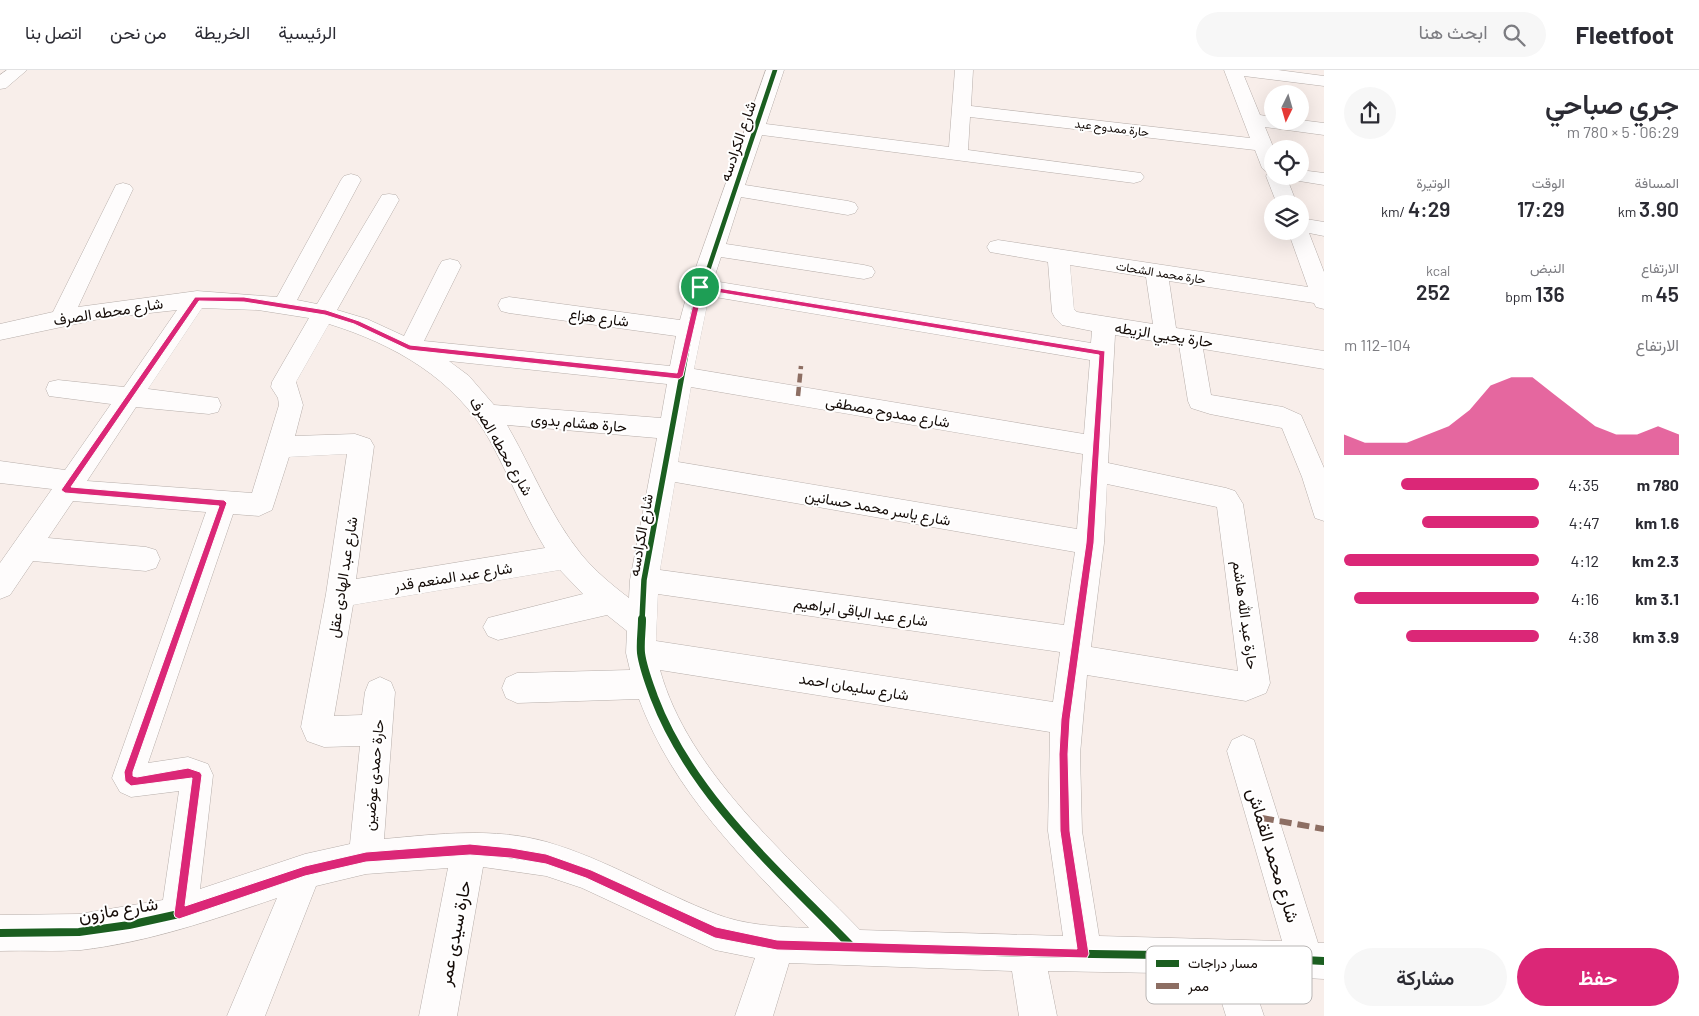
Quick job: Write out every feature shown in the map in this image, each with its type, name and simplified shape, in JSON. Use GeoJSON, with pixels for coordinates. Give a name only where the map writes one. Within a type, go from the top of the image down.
{"type":"FeatureCollection","features":[{"type":"Feature","properties":{"kind":"street"},"geometry":{"type":"LineString","coordinates":[[0,84],[18,70]]}},
{"type":"Feature","properties":{"kind":"street","name":"شارع الكرادسه"},"geometry":{"type":"LineString","coordinates":[[776,70],[754,128],[700,287],[689,328],[644,580],[641,638],[648,684],[665,726],[694,774],[731,821],[852,947]]}},
{"type":"Feature","properties":{"kind":"street"},"geometry":{"type":"LineString","coordinates":[[958,154],[964,70]]}},
{"type":"Feature","properties":{"kind":"street"},"geometry":{"type":"LineString","coordinates":[[1263,145],[1234,70],[1324,81]]}},
{"type":"Feature","properties":{"kind":"street","name":"حارة ممدوح عيد"},"geometry":{"type":"LineString","coordinates":[[961,110],[1263,145]]}},
{"type":"Feature","properties":{"kind":"street"},"geometry":{"type":"LineString","coordinates":[[1253,120],[1324,129]]}},
{"type":"Feature","properties":{"kind":"street"},"geometry":{"type":"LineString","coordinates":[[754,128],[1134,177]]}},
{"type":"Feature","properties":{"kind":"street"},"geometry":{"type":"LineString","coordinates":[[1309,177],[1324,179]]}},
{"type":"Feature","properties":{"kind":"street"},"geometry":{"type":"LineString","coordinates":[[284,304],[351,180]]}},
{"type":"Feature","properties":{"kind":"street"},"geometry":{"type":"LineString","coordinates":[[62,317],[122,189]]}},
{"type":"Feature","properties":{"kind":"street"},"geometry":{"type":"LineString","coordinates":[[734,190],[848,208]]}},
{"type":"Feature","properties":{"kind":"street"},"geometry":{"type":"LineString","coordinates":[[0,472],[68,485],[224,503],[259,505],[263,502],[291,400],[283,387],[389,200]]}},
{"type":"Feature","properties":{"kind":"street"},"geometry":{"type":"LineString","coordinates":[[1309,226],[1324,229]]}},
{"type":"Feature","properties":{"kind":"street"},"geometry":{"type":"LineString","coordinates":[[1302,240],[1322,291]]}},
{"type":"Feature","properties":{"kind":"street","name":"حارة محمد الشحات"},"geometry":{"type":"LineString","coordinates":[[998,247],[1156,271],[1322,291]]}},
{"type":"Feature","properties":{"kind":"street"},"geometry":{"type":"LineString","coordinates":[[713,249],[864,272]]}},
{"type":"Feature","properties":{"kind":"street","name":"حارة يحيي الزيطه"},"geometry":{"type":"LineString","coordinates":[[1058,256],[1063,312],[1070,319],[1324,360]]}},
{"type":"Feature","properties":{"kind":"street"},"geometry":{"type":"LineString","coordinates":[[409,348],[450,266]]}},
{"type":"Feature","properties":{"kind":"street"},"geometry":{"type":"LineString","coordinates":[[1156,271],[1166,335]]}},
{"type":"Feature","properties":{"kind":"street"},"geometry":{"type":"LineString","coordinates":[[700,287],[1102,353]]}},
{"type":"Feature","properties":{"kind":"street"},"geometry":{"type":"LineString","coordinates":[[0,586],[197,299]]}},
{"type":"Feature","properties":{"kind":"street","name":"شارع محطه الصرف"},"geometry":{"type":"LineString","coordinates":[[0,332],[62,317],[133,305],[197,299],[244,299],[284,304],[326,313],[357,323],[440,365],[467,387],[487,414],[517,466],[543,521],[566,557],[611,601],[641,638]]}},
{"type":"Feature","properties":{"kind":"street","name":"شارع هزاع"},"geometry":{"type":"LineString","coordinates":[[509,305],[689,328]]}},
{"type":"Feature","properties":{"kind":"street"},"geometry":{"type":"LineString","coordinates":[[1084,954],[1065,831],[1063,791],[1066,719],[1077,650],[1090,543],[1097,458],[1104,325]]}},
{"type":"Feature","properties":{"kind":"street"},"geometry":{"type":"LineString","coordinates":[[1190,338],[1200,401],[1210,405],[1283,417],[1292,422],[1314,478],[1324,510]]}},
{"type":"Feature","properties":{"kind":"street","name":"شارع ممدوح مصطفى"},"geometry":{"type":"LineString","coordinates":[[409,348],[679,376],[1097,458]]}},
{"type":"Feature","properties":{"kind":"street"},"geometry":{"type":"LineString","coordinates":[[58,389],[208,405]]}},
{"type":"Feature","properties":{"kind":"street","name":"حارة هشام بدوى"},"geometry":{"type":"LineString","coordinates":[[487,414],[671,429]]}},
{"type":"Feature","properties":{"kind":"street","name":"شارع عبد الهادى عقل"},"geometry":{"type":"LineString","coordinates":[[279,447],[355,444],[361,446],[318,730],[324,732],[377,730]]}},
{"type":"Feature","properties":{"kind":"street","name":"حارة عبد الله هاشم"},"geometry":{"type":"LineString","coordinates":[[1077,650],[1246,687],[1254,683],[1230,504],[1226,499],[1097,458]]}},
{"type":"Feature","properties":{"kind":"street","name":"شارع ياسر محمد حسانين"},"geometry":{"type":"LineString","coordinates":[[665,470],[1090,543]]}},
{"type":"Feature","properties":{"kind":"street"},"geometry":{"type":"LineString","coordinates":[[179,914],[197,775],[188,773],[137,781],[131,781],[128,778],[224,503]]}},
{"type":"Feature","properties":{"kind":"street"},"geometry":{"type":"LineString","coordinates":[[25,548],[146,559]]}},
{"type":"Feature","properties":{"kind":"street","name":"شارع عبد المنعم قدر"},"geometry":{"type":"LineString","coordinates":[[340,594],[566,557]]}},
{"type":"Feature","properties":{"kind":"street","name":"شارع عبد الباقى ابراهيم"},"geometry":{"type":"LineString","coordinates":[[644,580],[1077,650]]}},
{"type":"Feature","properties":{"kind":"street"},"geometry":{"type":"LineString","coordinates":[[498,627],[611,601]]}},
{"type":"Feature","properties":{"kind":"street","name":"شارع سليمان احمد"},"geometry":{"type":"LineString","coordinates":[[641,638],[1066,719]]}},
{"type":"Feature","properties":{"kind":"street"},"geometry":{"type":"LineString","coordinates":[[517,688],[648,684]]}},
{"type":"Feature","properties":{"kind":"street","name":"حارة حمدى عوضين"},"geometry":{"type":"LineString","coordinates":[[366,857],[380,692]]}},
{"type":"Feature","properties":{"kind":"street","name":"شارع محمد القماش"},"geometry":{"type":"LineString","coordinates":[[1243,752],[1310,946]]}},
{"type":"Feature","properties":{"kind":"street","name":"شارع مازون"},"geometry":{"type":"LineString","coordinates":[[0,933],[78,932],[129,925],[179,914],[305,871],[366,857],[470,850],[511,853],[546,859],[587,873],[715,932],[777,945],[1146,955]]}},
{"type":"Feature","properties":{"kind":"street","name":"حارة سيدى عمر"},"geometry":{"type":"LineString","coordinates":[[438,1016],[470,850]]}},
{"type":"Feature","properties":{"kind":"street"},"geometry":{"type":"LineString","coordinates":[[246,1016],[305,871]]}},
{"type":"Feature","properties":{"kind":"street"},"geometry":{"type":"LineString","coordinates":[[754,1016],[777,945]]}},
{"type":"Feature","properties":{"kind":"street"},"geometry":{"type":"LineString","coordinates":[[1027,953],[1038,1016]]}},
{"type":"Feature","properties":{"kind":"street"},"geometry":{"type":"LineString","coordinates":[[1241,1004],[1245,1016]]}},
{"type":"Feature","properties":{"kind":"marked path"},"geometry":{"type":"LineString","coordinates":[[798,396],[801,366]]}},
{"type":"Feature","properties":{"kind":"marked path"},"geometry":{"type":"LineString","coordinates":[[1262,818],[1324,829]]}},
{"type":"Feature","properties":{"kind":"cycle path"},"geometry":{"type":"LineString","coordinates":[[775,70],[700,287],[689,329],[644,580],[641,653],[649,684],[665,726],[694,774],[731,821],[852,947]]}},
{"type":"Feature","properties":{"kind":"cycle path"},"geometry":{"type":"LineString","coordinates":[[0,933],[79,932],[129,925],[179,914],[305,871],[366,857],[469,849],[546,859],[587,873],[715,932],[777,945],[1146,955]]}},
{"type":"Feature","properties":{"kind":"cycle path"},"geometry":{"type":"LineString","coordinates":[[1312,960],[1324,961]]}},
{"type":"Feature","properties":{"kind":"route"},"geometry":{"type":"LineString","coordinates":[[700,287],[1102,353],[1090,543],[1076,659],[1066,719],[1064,754],[1065,831],[1084,954],[777,945],[748,941],[715,932],[587,873],[546,859],[511,853],[470,850],[366,857],[305,871],[179,914],[198,780],[197,775],[194,772],[137,781],[131,781],[128,778],[224,503],[65,490],[197,299],[244,299],[284,304],[326,313],[357,323],[409,348],[679,376],[700,287]]}}]}
